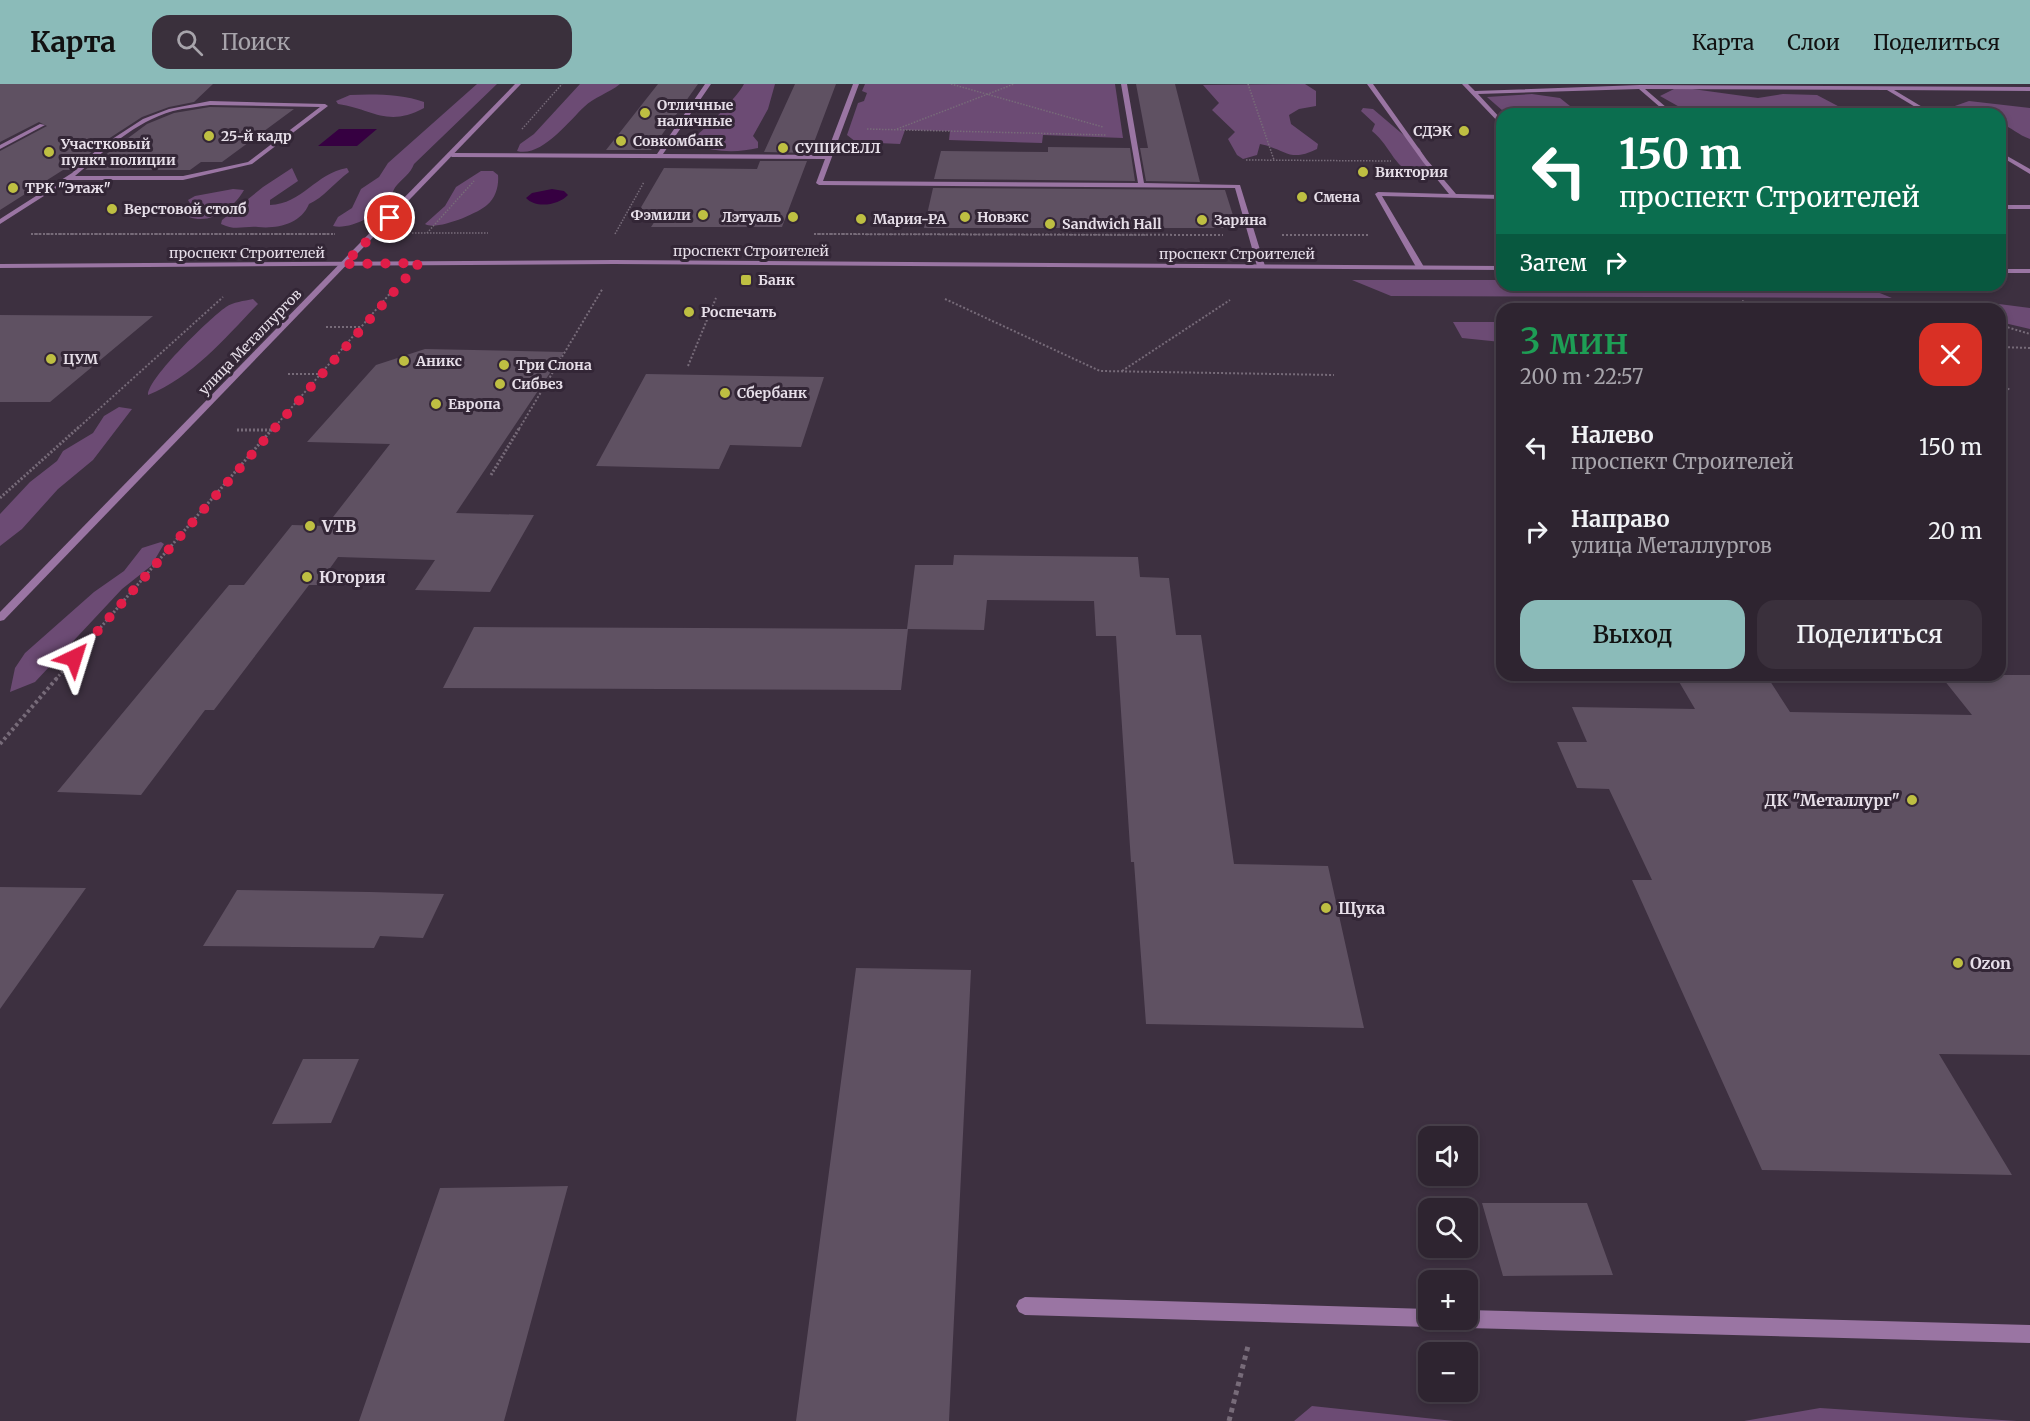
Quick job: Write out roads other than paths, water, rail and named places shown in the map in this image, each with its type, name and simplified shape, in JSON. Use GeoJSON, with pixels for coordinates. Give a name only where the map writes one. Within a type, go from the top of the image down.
{"type":"FeatureCollection","features":[{"type":"Feature","properties":{"kind":"street","name":"улица Металлургов"},"geometry":{"type":"LineString","coordinates":[[0,618],[452,155],[518,84]]}},
{"type":"Feature","properties":{"kind":"street"},"geometry":{"type":"LineString","coordinates":[[658,157],[708,84]]}},
{"type":"Feature","properties":{"kind":"street"},"geometry":{"type":"LineString","coordinates":[[856,84],[819,183],[1238,186],[1261,266]]}},
{"type":"Feature","properties":{"kind":"street"},"geometry":{"type":"LineString","coordinates":[[1124,84],[1141,185]]}},
{"type":"Feature","properties":{"kind":"street"},"geometry":{"type":"LineString","coordinates":[[1370,84],[1425,161],[1454,196]]}},
{"type":"Feature","properties":{"kind":"street"},"geometry":{"type":"LineString","coordinates":[[1465,84],[1496,117]]}},
{"type":"Feature","properties":{"kind":"street"},"geometry":{"type":"LineString","coordinates":[[1474,93],[1640,87],[2030,89]]}},
{"type":"Feature","properties":{"kind":"street"},"geometry":{"type":"LineString","coordinates":[[1640,87],[1664,108]]}},
{"type":"Feature","properties":{"kind":"street"},"geometry":{"type":"LineString","coordinates":[[1888,88],[1921,108]]}},
{"type":"Feature","properties":{"kind":"street"},"geometry":{"type":"LineString","coordinates":[[0,222],[67,178],[102,148],[145,120],[171,110],[210,103],[325,106],[250,163],[183,178],[67,178]]}},
{"type":"Feature","properties":{"kind":"street"},"geometry":{"type":"LineString","coordinates":[[0,147],[42,125]]}},
{"type":"Feature","properties":{"kind":"street"},"geometry":{"type":"LineString","coordinates":[[452,155],[829,157]]}},
{"type":"Feature","properties":{"kind":"street"},"geometry":{"type":"LineString","coordinates":[[2006,158],[2030,172]]}},
{"type":"Feature","properties":{"kind":"street"},"geometry":{"type":"LineString","coordinates":[[1420,267],[1378,194],[1496,197]]}},
{"type":"Feature","properties":{"kind":"street"},"geometry":{"type":"LineString","coordinates":[[2006,207],[2030,207]]}},
{"type":"Feature","properties":{"kind":"street","name":"проспект Строителей"},"geometry":{"type":"LineString","coordinates":[[0,266],[419,263],[1496,268]]}},
{"type":"Feature","properties":{"kind":"street"},"geometry":{"type":"LineString","coordinates":[[2006,272],[2030,272]]}},
{"type":"Feature","properties":{"kind":"street"},"geometry":{"type":"LineString","coordinates":[[1025,1306],[1418,1318]]}},
{"type":"Feature","properties":{"kind":"street"},"geometry":{"type":"LineString","coordinates":[[1478,1319],[2030,1334]]}},
{"type":"Feature","properties":{"kind":"place","name":"Отличные наличные"},"geometry":{"type":"Point","coordinates":[645,113]}},
{"type":"Feature","properties":{"kind":"place","name":"СДЭК"},"geometry":{"type":"Point","coordinates":[1464,131]}},
{"type":"Feature","properties":{"kind":"place","name":"25-й кадр"},"geometry":{"type":"Point","coordinates":[209,136]}},
{"type":"Feature","properties":{"kind":"place","name":"Совкомбанк"},"geometry":{"type":"Point","coordinates":[621,141]}},
{"type":"Feature","properties":{"kind":"place","name":"СУШИСЕЛЛ"},"geometry":{"type":"Point","coordinates":[783,148]}},
{"type":"Feature","properties":{"kind":"place","name":"Участковый пункт полиции"},"geometry":{"type":"Point","coordinates":[49,152]}},
{"type":"Feature","properties":{"kind":"place","name":"Виктория"},"geometry":{"type":"Point","coordinates":[1363,172]}},
{"type":"Feature","properties":{"kind":"place","name":"ТРК \"Этаж\""},"geometry":{"type":"Point","coordinates":[13,188]}},
{"type":"Feature","properties":{"kind":"place","name":"Смена"},"geometry":{"type":"Point","coordinates":[1302,197]}},
{"type":"Feature","properties":{"kind":"place","name":"Верстовой столб"},"geometry":{"type":"Point","coordinates":[112,209]}},
{"type":"Feature","properties":{"kind":"place","name":"Фэмили"},"geometry":{"type":"Point","coordinates":[703,215]}},
{"type":"Feature","properties":{"kind":"place","name":"Лэтуаль"},"geometry":{"type":"Point","coordinates":[793,217]}},
{"type":"Feature","properties":{"kind":"place","name":"Новэкс"},"geometry":{"type":"Point","coordinates":[965,217]}},
{"type":"Feature","properties":{"kind":"place","name":"Мария-РА"},"geometry":{"type":"Point","coordinates":[861,219]}},
{"type":"Feature","properties":{"kind":"place","name":"Зарина"},"geometry":{"type":"Point","coordinates":[1202,220]}},
{"type":"Feature","properties":{"kind":"place","name":"Sandwich Hall"},"geometry":{"type":"Point","coordinates":[1050,224]}},
{"type":"Feature","properties":{"kind":"place","name":"Банк"},"geometry":{"type":"Point","coordinates":[746,280]}},
{"type":"Feature","properties":{"kind":"place","name":"Роспечать"},"geometry":{"type":"Point","coordinates":[689,312]}},
{"type":"Feature","properties":{"kind":"place","name":"ЦУМ"},"geometry":{"type":"Point","coordinates":[51,359]}},
{"type":"Feature","properties":{"kind":"place","name":"Аникс"},"geometry":{"type":"Point","coordinates":[404,361]}},
{"type":"Feature","properties":{"kind":"place","name":"Три Слона"},"geometry":{"type":"Point","coordinates":[504,365]}},
{"type":"Feature","properties":{"kind":"place","name":"Сибвез"},"geometry":{"type":"Point","coordinates":[500,384]}},
{"type":"Feature","properties":{"kind":"place","name":"Сбербанк"},"geometry":{"type":"Point","coordinates":[725,393]}},
{"type":"Feature","properties":{"kind":"place","name":"Европа"},"geometry":{"type":"Point","coordinates":[436,404]}},
{"type":"Feature","properties":{"kind":"place","name":"VTB"},"geometry":{"type":"Point","coordinates":[310,526]}},
{"type":"Feature","properties":{"kind":"place","name":"Югория"},"geometry":{"type":"Point","coordinates":[307,577]}},
{"type":"Feature","properties":{"kind":"place","name":"ДК \"Металлург\""},"geometry":{"type":"Point","coordinates":[1912,800]}},
{"type":"Feature","properties":{"kind":"place","name":"Щука"},"geometry":{"type":"Point","coordinates":[1326,908]}},
{"type":"Feature","properties":{"kind":"place","name":"Ozon"},"geometry":{"type":"Point","coordinates":[1958,963]}}]}
